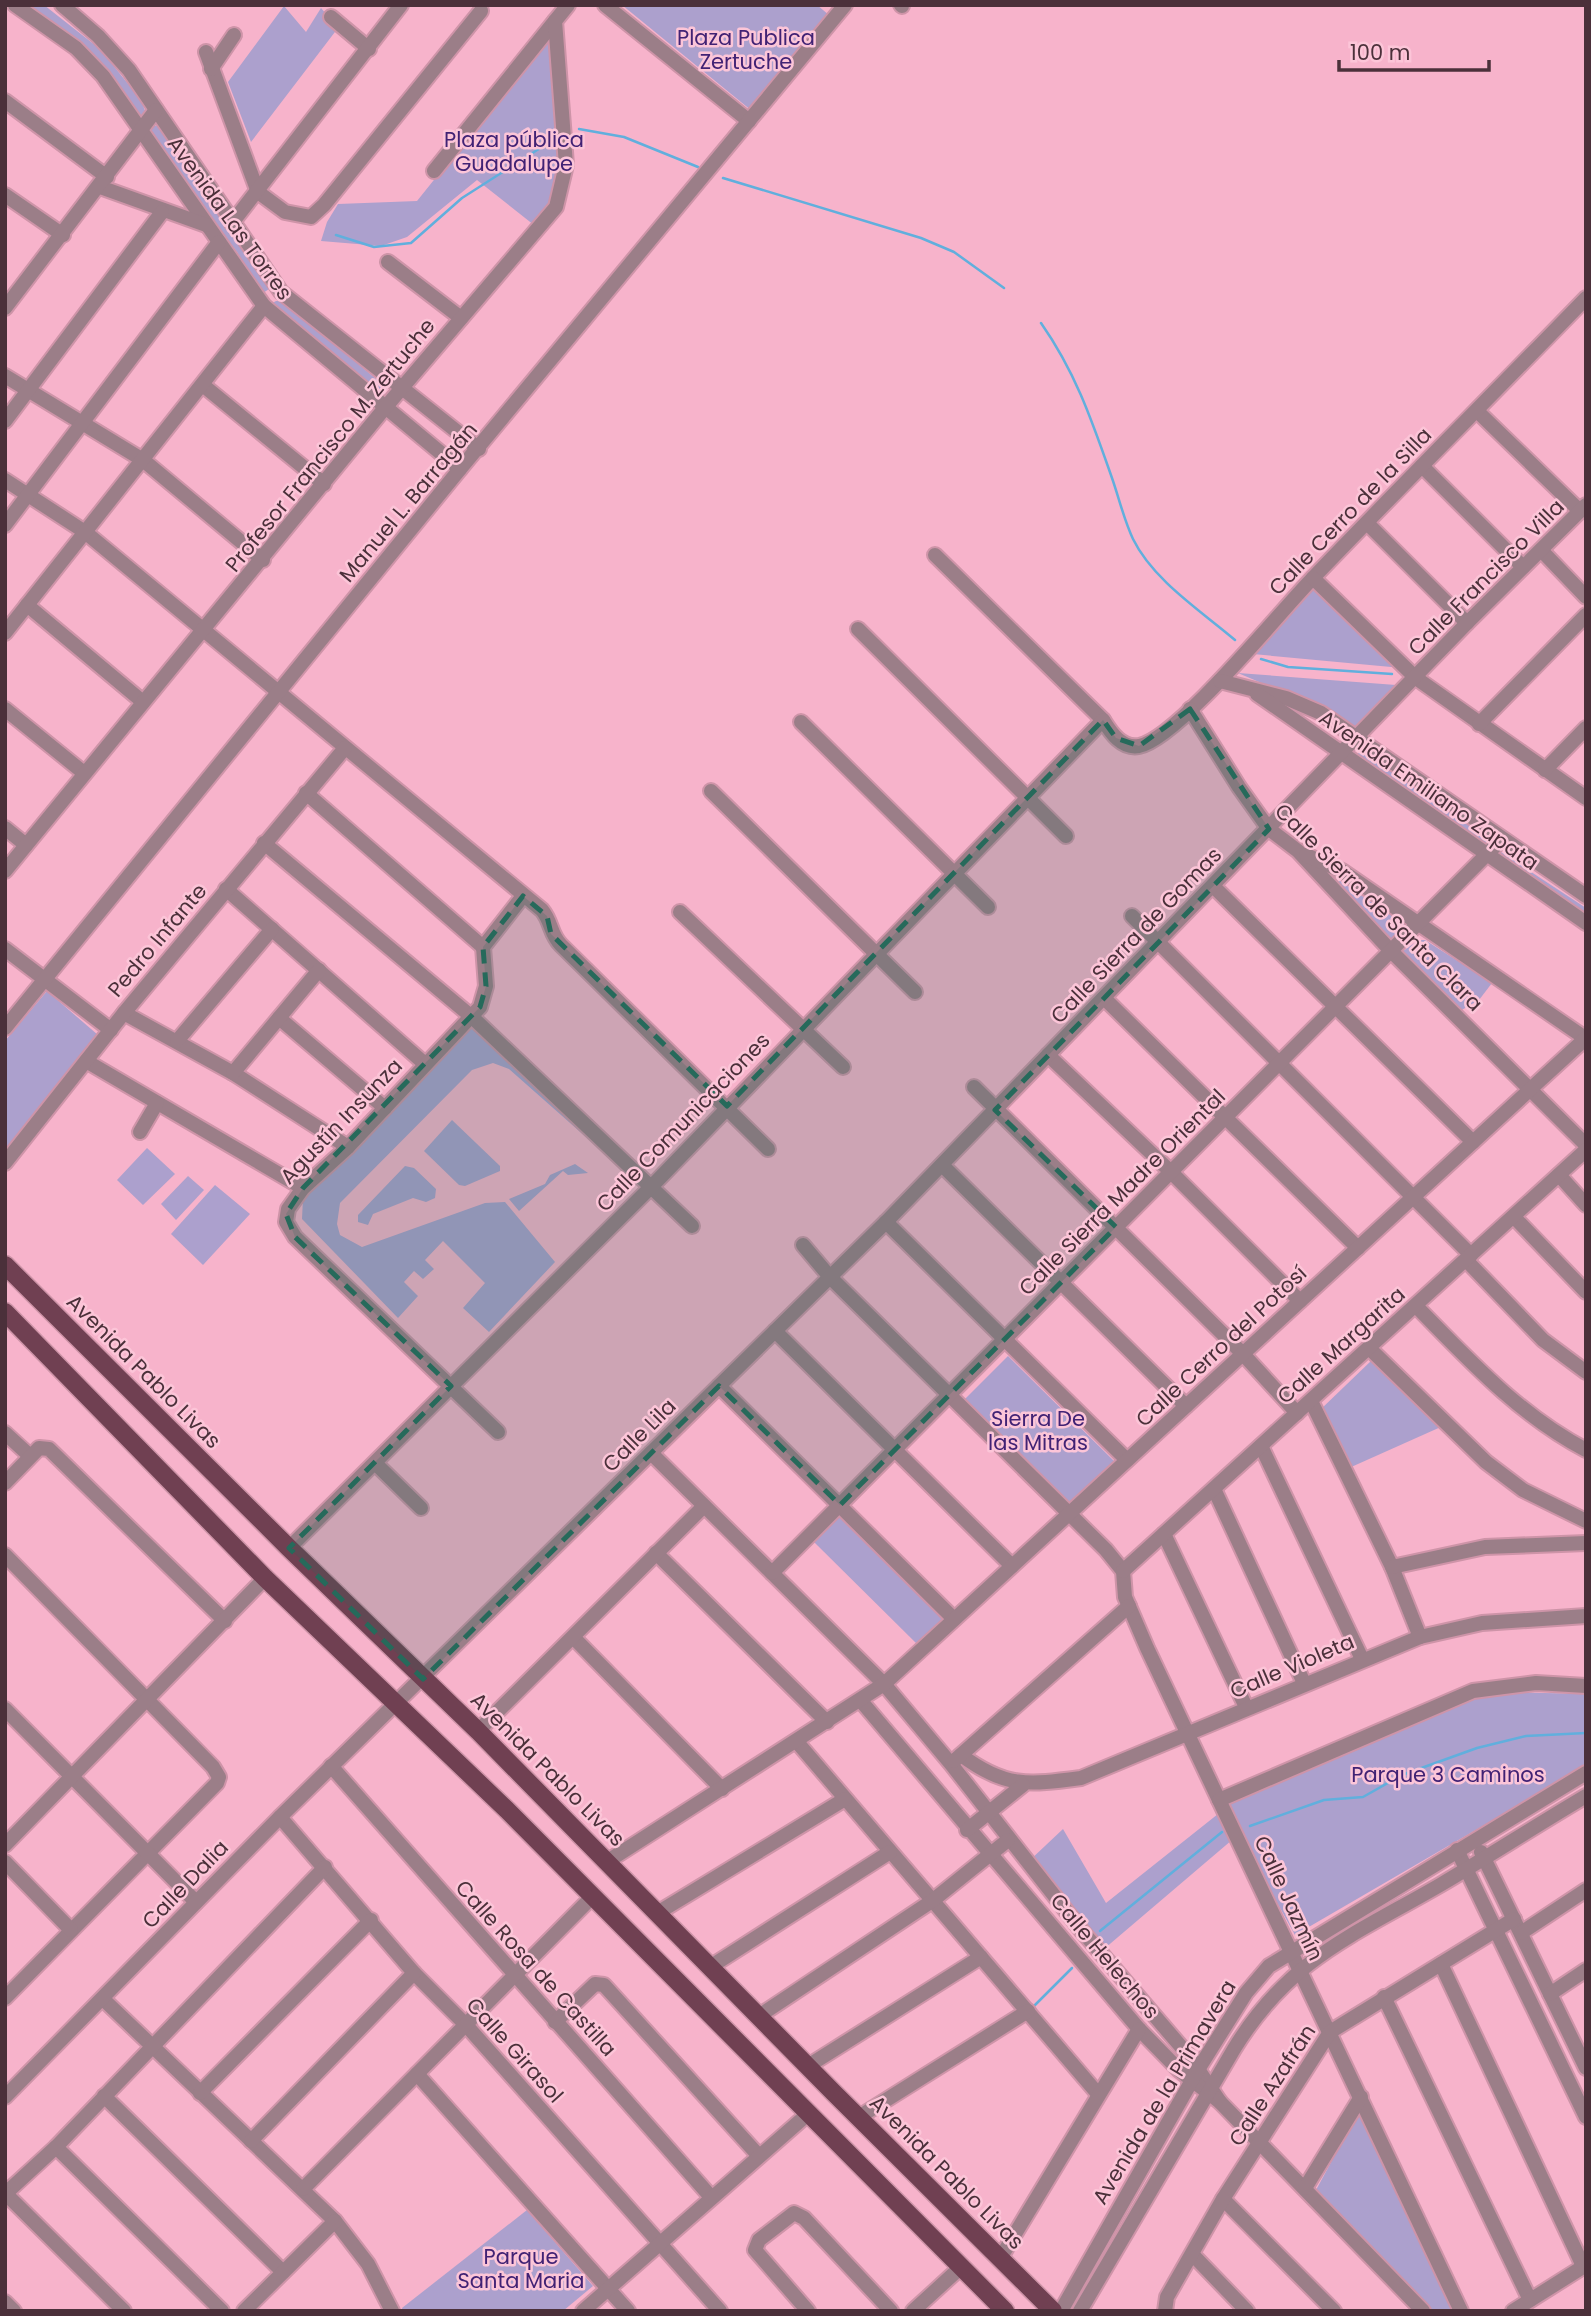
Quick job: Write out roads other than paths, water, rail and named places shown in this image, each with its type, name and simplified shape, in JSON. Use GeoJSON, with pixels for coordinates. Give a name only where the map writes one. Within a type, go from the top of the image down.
{"type":"FeatureCollection","features":[{"type":"Feature","properties":{"kind":"main road","name":"Avenida Pablo Livas"},"geometry":{"type":"LineString","coordinates":[[5,1265],[289,1548],[478,1731],[659,1912],[807,2066],[1053,2311]]}},
{"type":"Feature","properties":{"kind":"main road"},"geometry":{"type":"LineString","coordinates":[[5,1312],[265,1578],[592,1897],[1005,2311]]}},
{"type":"Feature","properties":{"kind":"street","name":"Avenida Las Torres"},"geometry":{"type":"LineString","coordinates":[[15,5],[92,63],[264,306],[384,409],[460,469]]}},
{"type":"Feature","properties":{"kind":"street","name":"Avenida Las Torres"},"geometry":{"type":"LineString","coordinates":[[62,5],[113,50],[281,292],[479,449]]}},
{"type":"Feature","properties":{"kind":"street"},"geometry":{"type":"LineString","coordinates":[[232,223],[401,5]]}},
{"type":"Feature","properties":{"kind":"street"},"geometry":{"type":"LineString","coordinates":[[434,171],[568,5]]}},
{"type":"Feature","properties":{"kind":"street"},"geometry":{"type":"LineString","coordinates":[[605,5],[749,121]]}},
{"type":"Feature","properties":{"kind":"street","name":"Manuel L. Barragán"},"geometry":{"type":"LineString","coordinates":[[5,1028],[460,469],[845,5]]}},
{"type":"Feature","properties":{"kind":"street"},"geometry":{"type":"LineString","coordinates":[[206,52],[258,192],[285,212],[310,217],[324,205],[481,11]]}},
{"type":"Feature","properties":{"kind":"street"},"geometry":{"type":"LineString","coordinates":[[331,17],[369,49]]}},
{"type":"Feature","properties":{"kind":"street","name":"Profesor Francisco M. Zertuche"},"geometry":{"type":"LineString","coordinates":[[5,871],[384,409],[551,215],[560,199],[566,165],[555,21]]}},
{"type":"Feature","properties":{"kind":"street"},"geometry":{"type":"LineString","coordinates":[[211,69],[234,35]]}},
{"type":"Feature","properties":{"kind":"street"},"geometry":{"type":"LineString","coordinates":[[5,101],[103,182],[162,212],[206,225]]}},
{"type":"Feature","properties":{"kind":"street"},"geometry":{"type":"LineString","coordinates":[[7,300],[63,235],[156,110]]}},
{"type":"Feature","properties":{"kind":"street"},"geometry":{"type":"LineString","coordinates":[[5,195],[63,235]]}},
{"type":"Feature","properties":{"kind":"street"},"geometry":{"type":"LineString","coordinates":[[5,421],[162,212]]}},
{"type":"Feature","properties":{"kind":"street"},"geometry":{"type":"LineString","coordinates":[[5,525],[219,242]]}},
{"type":"Feature","properties":{"kind":"street"},"geometry":{"type":"LineString","coordinates":[[388,262],[461,318]]}},
{"type":"Feature","properties":{"kind":"street","name":"Calle Cerro de la Silla"},"geometry":{"type":"LineString","coordinates":[[1103,720],[1122,743],[1139,746],[1155,738],[1190,709],[1220,681],[1313,578],[1586,298]]}},
{"type":"Feature","properties":{"kind":"street"},"geometry":{"type":"LineString","coordinates":[[5,632],[204,386],[264,306]]}},
{"type":"Feature","properties":{"kind":"street"},"geometry":{"type":"LineString","coordinates":[[5,376],[143,460],[262,560]]}},
{"type":"Feature","properties":{"kind":"street"},"geometry":{"type":"LineString","coordinates":[[204,386],[324,484]]}},
{"type":"Feature","properties":{"kind":"street"},"geometry":{"type":"LineString","coordinates":[[1477,411],[1583,508]]}},
{"type":"Feature","properties":{"kind":"street"},"geometry":{"type":"LineString","coordinates":[[1422,466],[1523,567]]}},
{"type":"Feature","properties":{"kind":"street"},"geometry":{"type":"LineString","coordinates":[[5,480],[85,532],[547,916],[551,933],[561,945],[768,1149]]}},
{"type":"Feature","properties":{"kind":"street","name":"Calle Francisco Villa"},"geometry":{"type":"LineString","coordinates":[[1416,678],[1467,623],[1583,508]]}},
{"type":"Feature","properties":{"kind":"street"},"geometry":{"type":"LineString","coordinates":[[1367,523],[1467,623]]}},
{"type":"Feature","properties":{"kind":"street"},"geometry":{"type":"LineString","coordinates":[[1541,550],[1586,597]]}},
{"type":"Feature","properties":{"kind":"street"},"geometry":{"type":"LineString","coordinates":[[934,555],[1103,720]]}},
{"type":"Feature","properties":{"kind":"street"},"geometry":{"type":"LineString","coordinates":[[1313,578],[1416,678],[1586,798]]}},
{"type":"Feature","properties":{"kind":"street"},"geometry":{"type":"LineString","coordinates":[[27,605],[144,702]]}},
{"type":"Feature","properties":{"kind":"street"},"geometry":{"type":"LineString","coordinates":[[1479,724],[1586,615]]}},
{"type":"Feature","properties":{"kind":"street"},"geometry":{"type":"LineString","coordinates":[[858,629],[1066,835]]}},
{"type":"Feature","properties":{"kind":"street","name":"Calle Sierra de Gomas"},"geometry":{"type":"LineString","coordinates":[[886,1222],[1416,678]]}},
{"type":"Feature","properties":{"kind":"street","name":"Avenida Emiliano Zapata"},"geometry":{"type":"LineString","coordinates":[[1220,681],[1298,703],[1359,737],[1586,896]]}},
{"type":"Feature","properties":{"kind":"street","name":"Avenida Emiliano Zapata"},"geometry":{"type":"LineString","coordinates":[[1250,689],[1586,923]]}},
{"type":"Feature","properties":{"kind":"street"},"geometry":{"type":"LineString","coordinates":[[5,709],[84,773]]}},
{"type":"Feature","properties":{"kind":"street","name":"Calle Sierra de Santa Clara"},"geometry":{"type":"LineString","coordinates":[[1190,709],[1239,788],[1269,829],[1298,851],[1391,951],[1586,1147]]}},
{"type":"Feature","properties":{"kind":"street","name":"Calle Comunicaciones"},"geometry":{"type":"LineString","coordinates":[[289,1548],[653,1185],[874,953],[1103,720]]}},
{"type":"Feature","properties":{"kind":"street"},"geometry":{"type":"LineString","coordinates":[[800,722],[988,907]]}},
{"type":"Feature","properties":{"kind":"street"},"geometry":{"type":"LineString","coordinates":[[1545,770],[1586,728]]}},
{"type":"Feature","properties":{"kind":"street","name":"Pedro Infante"},"geometry":{"type":"LineString","coordinates":[[5,1163],[124,1013],[345,748]]}},
{"type":"Feature","properties":{"kind":"street"},"geometry":{"type":"LineString","coordinates":[[711,791],[915,992]]}},
{"type":"Feature","properties":{"kind":"street"},"geometry":{"type":"LineString","coordinates":[[306,793],[483,947],[523,895]]}},
{"type":"Feature","properties":{"kind":"street"},"geometry":{"type":"LineString","coordinates":[[5,828],[26,845]]}},
{"type":"Feature","properties":{"kind":"street","name":"Calle Sierra Madre Oriental"},"geometry":{"type":"LineString","coordinates":[[772,1573],[1502,839]]}},
{"type":"Feature","properties":{"kind":"street"},"geometry":{"type":"LineString","coordinates":[[264,843],[472,1017],[653,1185],[692,1226]]}},
{"type":"Feature","properties":{"kind":"street"},"geometry":{"type":"LineString","coordinates":[[1298,851],[1342,871],[1416,925],[1585,1038]]}},
{"type":"Feature","properties":{"kind":"street"},"geometry":{"type":"LineString","coordinates":[[1213,886],[1473,1142]]}},
{"type":"Feature","properties":{"kind":"street"},"geometry":{"type":"LineString","coordinates":[[226,890],[425,1064]]}},
{"type":"Feature","properties":{"kind":"street"},"geometry":{"type":"LineString","coordinates":[[680,912],[843,1067]]}},
{"type":"Feature","properties":{"kind":"street"},"geometry":{"type":"LineString","coordinates":[[1132,916],[1414,1196],[1542,1340],[1586,1372]]}},
{"type":"Feature","properties":{"kind":"street"},"geometry":{"type":"LineString","coordinates":[[177,1041],[272,929]]}},
{"type":"Feature","properties":{"kind":"street","name":"Agustín Insunza"},"geometry":{"type":"LineString","coordinates":[[483,947],[485,993],[472,1017],[348,1147],[303,1188],[286,1214],[288,1229],[498,1432]]}},
{"type":"Feature","properties":{"kind":"street"},"geometry":{"type":"LineString","coordinates":[[5,949],[111,1030]]}},
{"type":"Feature","properties":{"kind":"street"},"geometry":{"type":"LineString","coordinates":[[233,1073],[319,970]]}},
{"type":"Feature","properties":{"kind":"street"},"geometry":{"type":"LineString","coordinates":[[1104,998],[1358,1248]]}},
{"type":"Feature","properties":{"kind":"street"},"geometry":{"type":"LineString","coordinates":[[124,1013],[233,1073],[348,1147]]}},
{"type":"Feature","properties":{"kind":"street"},"geometry":{"type":"LineString","coordinates":[[279,1018],[385,1108]]}},
{"type":"Feature","properties":{"kind":"street","name":"Calle Cerro del Potosí"},"geometry":{"type":"LineString","coordinates":[[608,1861],[884,1684],[1585,1038]]}},
{"type":"Feature","properties":{"kind":"street"},"geometry":{"type":"LineString","coordinates":[[1048,1055],[1171,1172],[1300,1301]]}},
{"type":"Feature","properties":{"kind":"street"},"geometry":{"type":"LineString","coordinates":[[86,1061],[303,1188]]}},
{"type":"Feature","properties":{"kind":"street"},"geometry":{"type":"LineString","coordinates":[[974,1087],[1243,1354],[1297,1413]]}},
{"type":"Feature","properties":{"kind":"street"},"geometry":{"type":"LineString","coordinates":[[140,1132],[157,1103]]}},
{"type":"Feature","properties":{"kind":"street","name":"Calle Margarita"},"geometry":{"type":"LineString","coordinates":[[1123,1571],[1370,1349],[1586,1147]]}},
{"type":"Feature","properties":{"kind":"street"},"geometry":{"type":"LineString","coordinates":[[942,1165],[1186,1406]]}},
{"type":"Feature","properties":{"kind":"street"},"geometry":{"type":"LineString","coordinates":[[1559,1175],[1586,1205]]}},
{"type":"Feature","properties":{"kind":"street"},"geometry":{"type":"LineString","coordinates":[[1514,1217],[1586,1292]]}},
{"type":"Feature","properties":{"kind":"street"},"geometry":{"type":"LineString","coordinates":[[886,1222],[1127,1460]]}},
{"type":"Feature","properties":{"kind":"street","name":"Calle Lila"},"geometry":{"type":"LineString","coordinates":[[397,1704],[886,1222]]}},
{"type":"Feature","properties":{"kind":"street"},"geometry":{"type":"LineString","coordinates":[[803,1245],[830,1277],[1069,1513],[1123,1571]]}},
{"type":"Feature","properties":{"kind":"street"},"geometry":{"type":"LineString","coordinates":[[1416,1306],[1498,1388],[1547,1426],[1586,1450]]}},
{"type":"Feature","properties":{"kind":"street"},"geometry":{"type":"LineString","coordinates":[[775,1331],[1012,1566]]}},
{"type":"Feature","properties":{"kind":"street"},"geometry":{"type":"LineString","coordinates":[[1370,1349],[1486,1462],[1523,1490],[1586,1521]]}},
{"type":"Feature","properties":{"kind":"street"},"geometry":{"type":"LineString","coordinates":[[719,1386],[954,1619]]}},
{"type":"Feature","properties":{"kind":"street"},"geometry":{"type":"LineString","coordinates":[[1311,1401],[1392,1567],[1420,1636]]}},
{"type":"Feature","properties":{"kind":"street"},"geometry":{"type":"LineString","coordinates":[[5,1433],[30,1456]]}},
{"type":"Feature","properties":{"kind":"street"},"geometry":{"type":"LineString","coordinates":[[1261,1446],[1362,1659]]}},
{"type":"Feature","properties":{"kind":"street"},"geometry":{"type":"LineString","coordinates":[[5,1483],[38,1448],[49,1448],[225,1620]]}},
{"type":"Feature","properties":{"kind":"street","name":"Calle Violeta"},"geometry":{"type":"LineString","coordinates":[[651,1453],[956,1759],[987,1812],[1008,1840],[1213,2095]]}},
{"type":"Feature","properties":{"kind":"street"},"geometry":{"type":"LineString","coordinates":[[376,1464],[421,1508]]}},
{"type":"Feature","properties":{"kind":"street"},"geometry":{"type":"LineString","coordinates":[[1214,1489],[1304,1683]]}},
{"type":"Feature","properties":{"kind":"street"},"geometry":{"type":"LineString","coordinates":[[478,1731],[704,1506]]}},
{"type":"Feature","properties":{"kind":"street"},"geometry":{"type":"LineString","coordinates":[[1164,1534],[1247,1707]]}},
{"type":"Feature","properties":{"kind":"street"},"geometry":{"type":"LineString","coordinates":[[1392,1567],[1485,1547],[1586,1543]]}},
{"type":"Feature","properties":{"kind":"street"},"geometry":{"type":"LineString","coordinates":[[656,1553],[827,1722]]}},
{"type":"Feature","properties":{"kind":"street"},"geometry":{"type":"LineString","coordinates":[[5,1555],[213,1767],[219,1777],[217,1783],[5,1998]]}},
{"type":"Feature","properties":{"kind":"street","name":"Calle Jazmín"},"geometry":{"type":"LineString","coordinates":[[1123,1571],[1125,1597],[1129,1606],[1219,1800],[1270,1901],[1289,1952],[1330,2032],[1461,2311]]}},
{"type":"Feature","properties":{"kind":"street"},"geometry":{"type":"LineString","coordinates":[[5,1845],[265,1578]]}},
{"type":"Feature","properties":{"kind":"street"},"geometry":{"type":"LineString","coordinates":[[956,1759],[1129,1606]]}},
{"type":"Feature","properties":{"kind":"street","name":"Calle Violeta"},"geometry":{"type":"LineString","coordinates":[[956,1759],[1023,1785],[1080,1778],[1189,1735],[1247,1707],[1420,1636],[1482,1623],[1544,1616],[1586,1616]]}},
{"type":"Feature","properties":{"kind":"street"},"geometry":{"type":"LineString","coordinates":[[574,1638],[722,1789]]}},
{"type":"Feature","properties":{"kind":"street"},"geometry":{"type":"LineString","coordinates":[[1219,1800],[1473,1690],[1536,1683],[1586,1686]]}},
{"type":"Feature","properties":{"kind":"street","name":"Calle Helechos"},"geometry":{"type":"LineString","coordinates":[[861,1701],[967,1830],[991,1853],[1139,2029],[1195,2075]]}},
{"type":"Feature","properties":{"kind":"street","name":"Calle Dalia"},"geometry":{"type":"LineString","coordinates":[[5,2097],[280,1816],[397,1704]]}},
{"type":"Feature","properties":{"kind":"street"},"geometry":{"type":"LineString","coordinates":[[5,1709],[197,1902]]}},
{"type":"Feature","properties":{"kind":"street"},"geometry":{"type":"LineString","coordinates":[[797,1742],[1098,2094]]}},
{"type":"Feature","properties":{"kind":"street","name":"Calle Rosa de Castilla"},"geometry":{"type":"LineString","coordinates":[[331,1766],[711,2197]]}},
{"type":"Feature","properties":{"kind":"street","name":"Avenida de la Primavera"},"geometry":{"type":"LineString","coordinates":[[1060,2311],[1195,2075],[1246,1993],[1269,1966],[1586,1773]]}},
{"type":"Feature","properties":{"kind":"street","name":"Calle Violeta"},"geometry":{"type":"LineString","coordinates":[[967,1830],[1023,1785]]}},
{"type":"Feature","properties":{"kind":"street","name":"Avenida de la Primavera"},"geometry":{"type":"LineString","coordinates":[[1080,2311],[1213,2095],[1252,2021],[1299,1970],[1345,1938],[1467,1869],[1586,1796]]}},
{"type":"Feature","properties":{"kind":"street"},"geometry":{"type":"LineString","coordinates":[[659,1912],[845,1799]]}},
{"type":"Feature","properties":{"kind":"street","name":"Calle Girasol"},"geometry":{"type":"LineString","coordinates":[[280,1816],[414,1973],[466,2025],[720,2311]]}},
{"type":"Feature","properties":{"kind":"street"},"geometry":{"type":"LineString","coordinates":[[1475,1839],[1550,1994],[1582,2049],[1586,2068]]}},
{"type":"Feature","properties":{"kind":"street"},"geometry":{"type":"LineString","coordinates":[[758,2016],[932,1901],[1008,1840]]}},
{"type":"Feature","properties":{"kind":"street"},"geometry":{"type":"LineString","coordinates":[[1457,1850],[1586,2117]]}},
{"type":"Feature","properties":{"kind":"street"},"geometry":{"type":"LineString","coordinates":[[710,1967],[890,1852]]}},
{"type":"Feature","properties":{"kind":"street"},"geometry":{"type":"LineString","coordinates":[[5,1862],[71,1930]]}},
{"type":"Feature","properties":{"kind":"street"},"geometry":{"type":"LineString","coordinates":[[124,2311],[6,2194],[56,2147],[325,1867]]}},
{"type":"Feature","properties":{"kind":"street"},"geometry":{"type":"LineString","coordinates":[[1521,1933],[1586,1890]]}},
{"type":"Feature","properties":{"kind":"street"},"geometry":{"type":"LineString","coordinates":[[303,2189],[592,1897]]}},
{"type":"Feature","properties":{"kind":"street","name":"Calle Azafrán"},"geometry":{"type":"LineString","coordinates":[[1165,2311],[1167,2297],[1223,2199],[1330,2032],[1514,1919]]}},
{"type":"Feature","properties":{"kind":"street"},"geometry":{"type":"LineString","coordinates":[[200,2093],[371,1920]]}},
{"type":"Feature","properties":{"kind":"street"},"geometry":{"type":"LineString","coordinates":[[807,2066],[981,1957]]}},
{"type":"Feature","properties":{"kind":"street"},"geometry":{"type":"LineString","coordinates":[[1441,1964],[1584,2265],[1513,2311]]}},
{"type":"Feature","properties":{"kind":"street"},"geometry":{"type":"LineString","coordinates":[[1550,1994],[1586,1970]]}},
{"type":"Feature","properties":{"kind":"street"},"geometry":{"type":"LineString","coordinates":[[251,2141],[414,1973]]}},
{"type":"Feature","properties":{"kind":"street"},"geometry":{"type":"LineString","coordinates":[[555,2022],[595,1984],[604,1985],[759,2156]]}},
{"type":"Feature","properties":{"kind":"street"},"geometry":{"type":"LineString","coordinates":[[1384,1997],[1530,2300]]}},
{"type":"Feature","properties":{"kind":"street"},"geometry":{"type":"LineString","coordinates":[[103,1999],[335,2221],[368,2264],[392,2311]]}},
{"type":"Feature","properties":{"kind":"street"},"geometry":{"type":"LineString","coordinates":[[859,2117],[1028,2011]]}},
{"type":"Feature","properties":{"kind":"street"},"geometry":{"type":"LineString","coordinates":[[1001,2257],[1139,2029]]}},
{"type":"Feature","properties":{"kind":"street"},"geometry":{"type":"LineString","coordinates":[[417,2074],[628,2311]]}},
{"type":"Feature","properties":{"kind":"street"},"geometry":{"type":"LineString","coordinates":[[1213,2095],[1423,2311]]}},
{"type":"Feature","properties":{"kind":"street"},"geometry":{"type":"LineString","coordinates":[[104,2096],[283,2272]]}},
{"type":"Feature","properties":{"kind":"street"},"geometry":{"type":"LineString","coordinates":[[1304,2188],[1361,2097]]}},
{"type":"Feature","properties":{"kind":"street"},"geometry":{"type":"LineString","coordinates":[[583,2311],[808,2113]]}},
{"type":"Feature","properties":{"kind":"street"},"geometry":{"type":"LineString","coordinates":[[56,2147],[222,2311]]}},
{"type":"Feature","properties":{"kind":"street"},"geometry":{"type":"LineString","coordinates":[[1223,2199],[1334,2311]]}},
{"type":"Feature","properties":{"kind":"street"},"geometry":{"type":"LineString","coordinates":[[808,2311],[757,2256],[755,2247],[759,2240],[791,2214],[804,2218],[891,2311]]}},
{"type":"Feature","properties":{"kind":"street"},"geometry":{"type":"LineString","coordinates":[[244,2311],[335,2221]]}},
{"type":"Feature","properties":{"kind":"street"},"geometry":{"type":"LineString","coordinates":[[1193,2255],[1247,2311]]}},
{"type":"Feature","properties":{"kind":"street"},"geometry":{"type":"LineString","coordinates":[[913,2311],[960,2268]]}},
{"type":"Feature","properties":{"kind":"street"},"geometry":{"type":"LineString","coordinates":[[5,2302],[14,2311]]}},
{"type":"Feature","properties":{"kind":"waterway"},"geometry":{"type":"LineString","coordinates":[[579,129],[624,137],[698,167]]}},
{"type":"Feature","properties":{"kind":"waterway"},"geometry":{"type":"LineString","coordinates":[[336,235],[374,247],[411,243],[462,198],[556,138]]}},
{"type":"Feature","properties":{"kind":"waterway"},"geometry":{"type":"LineString","coordinates":[[723,178],[921,238],[954,252],[1004,288]]}},
{"type":"Feature","properties":{"kind":"waterway"},"geometry":{"type":"LineString","coordinates":[[1041,323],[1064,360],[1082,398],[1127,524],[1142,554],[1179,594],[1235,640]]}},
{"type":"Feature","properties":{"kind":"waterway"},"geometry":{"type":"LineString","coordinates":[[1261,659],[1288,667],[1392,674]]}},
{"type":"Feature","properties":{"kind":"waterway"},"geometry":{"type":"LineString","coordinates":[[1250,1826],[1324,1800],[1363,1797],[1402,1775],[1477,1748],[1526,1736],[1586,1733]]}},
{"type":"Feature","properties":{"kind":"waterway"},"geometry":{"type":"LineString","coordinates":[[1100,1931],[1222,1832]]}},
{"type":"Feature","properties":{"kind":"waterway"},"geometry":{"type":"LineString","coordinates":[[1035,2005],[1072,1968]]}},
{"type":"Feature","properties":{"kind":"park label","name":"Plaza Publica Zertuche"},"geometry":{"type":"Point","coordinates":[746,49]}},
{"type":"Feature","properties":{"kind":"park label","name":"Plaza pública Guadalupe"},"geometry":{"type":"Point","coordinates":[514,151]}},
{"type":"Feature","properties":{"kind":"park label","name":"Sierra De las Mitras"},"geometry":{"type":"Point","coordinates":[1038,1430]}},
{"type":"Feature","properties":{"kind":"park label","name":"Parque 3 Caminos"},"geometry":{"type":"Point","coordinates":[1448,1774]}},
{"type":"Feature","properties":{"kind":"park label","name":"Parque Santa Maria"},"geometry":{"type":"Point","coordinates":[521,2268]}}]}
